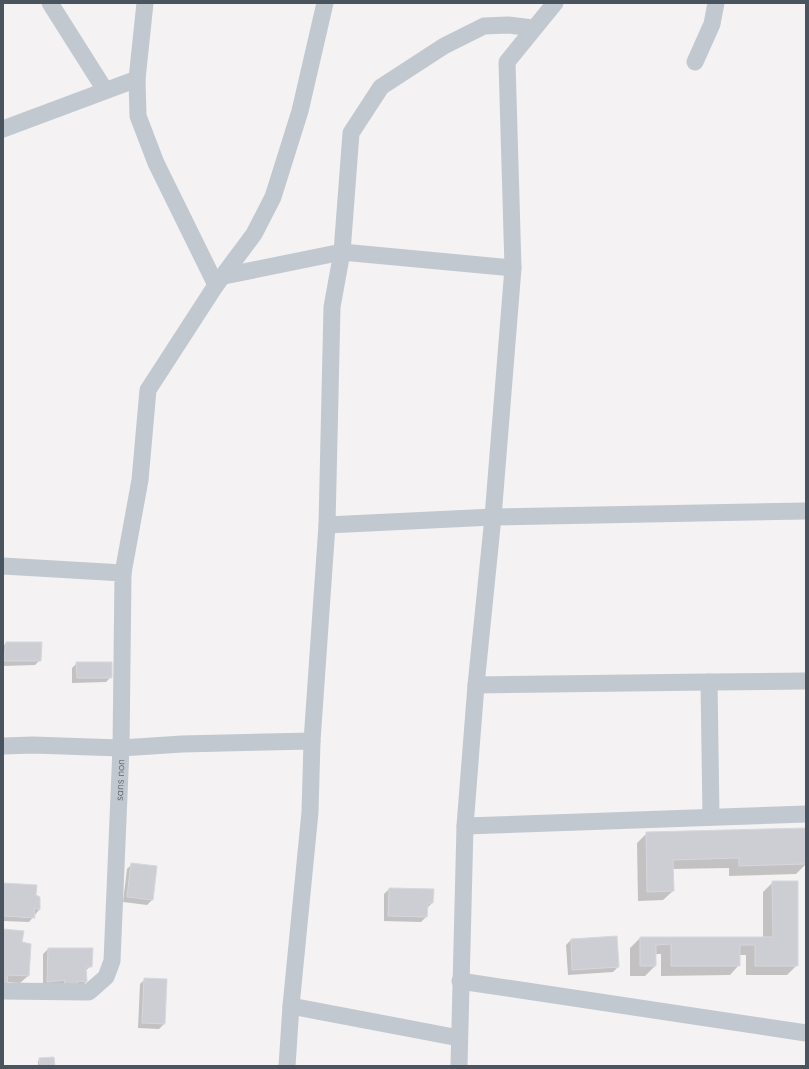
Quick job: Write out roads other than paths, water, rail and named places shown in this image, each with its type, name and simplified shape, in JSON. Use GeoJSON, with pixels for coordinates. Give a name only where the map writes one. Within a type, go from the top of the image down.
{"type":"FeatureCollection","features":[{"type":"Feature","properties":{"kind":"street"},"geometry":{"type":"LineString","coordinates":[[50,3],[105,90]]}},
{"type":"Feature","properties":{"kind":"street"},"geometry":{"type":"LineString","coordinates":[[145,3],[137,78],[138,116],[156,163],[220,281]]}},
{"type":"Feature","properties":{"kind":"street"},"geometry":{"type":"LineString","coordinates":[[3,746],[33,745],[122,748],[123,573],[140,480],[148,390],[220,281],[254,234],[273,197],[300,111],[325,3]]}},
{"type":"Feature","properties":{"kind":"street"},"geometry":{"type":"LineString","coordinates":[[459,1066],[465,826],[476,685],[493,517],[513,268],[507,62],[533,28],[555,3]]}},
{"type":"Feature","properties":{"kind":"street"},"geometry":{"type":"LineString","coordinates":[[695,62],[712,24],[716,3]]}},
{"type":"Feature","properties":{"kind":"street"},"geometry":{"type":"LineString","coordinates":[[287,1066],[291,1006],[310,812],[312,741],[327,525],[332,307],[342,252],[351,133],[381,87],[444,46],[484,26],[508,25],[533,28]]}},
{"type":"Feature","properties":{"kind":"street"},"geometry":{"type":"LineString","coordinates":[[3,129],[137,78]]}},
{"type":"Feature","properties":{"kind":"street"},"geometry":{"type":"LineString","coordinates":[[220,281],[342,252],[513,268]]}},
{"type":"Feature","properties":{"kind":"street"},"geometry":{"type":"LineString","coordinates":[[327,525],[493,517],[806,511]]}},
{"type":"Feature","properties":{"kind":"street"},"geometry":{"type":"LineString","coordinates":[[3,566],[123,573]]}},
{"type":"Feature","properties":{"kind":"street"},"geometry":{"type":"LineString","coordinates":[[476,685],[806,681]]}},
{"type":"Feature","properties":{"kind":"street"},"geometry":{"type":"LineString","coordinates":[[709,682],[711,816]]}},
{"type":"Feature","properties":{"kind":"street","name":"sans non"},"geometry":{"type":"LineString","coordinates":[[3,991],[89,992],[106,976],[112,961],[122,748],[182,744],[312,741]]}},
{"type":"Feature","properties":{"kind":"street"},"geometry":{"type":"LineString","coordinates":[[465,826],[711,816],[806,814]]}},
{"type":"Feature","properties":{"kind":"street"},"geometry":{"type":"LineString","coordinates":[[460,981],[806,1033]]}},
{"type":"Feature","properties":{"kind":"street"},"geometry":{"type":"LineString","coordinates":[[291,1006],[460,1038]]}}]}
